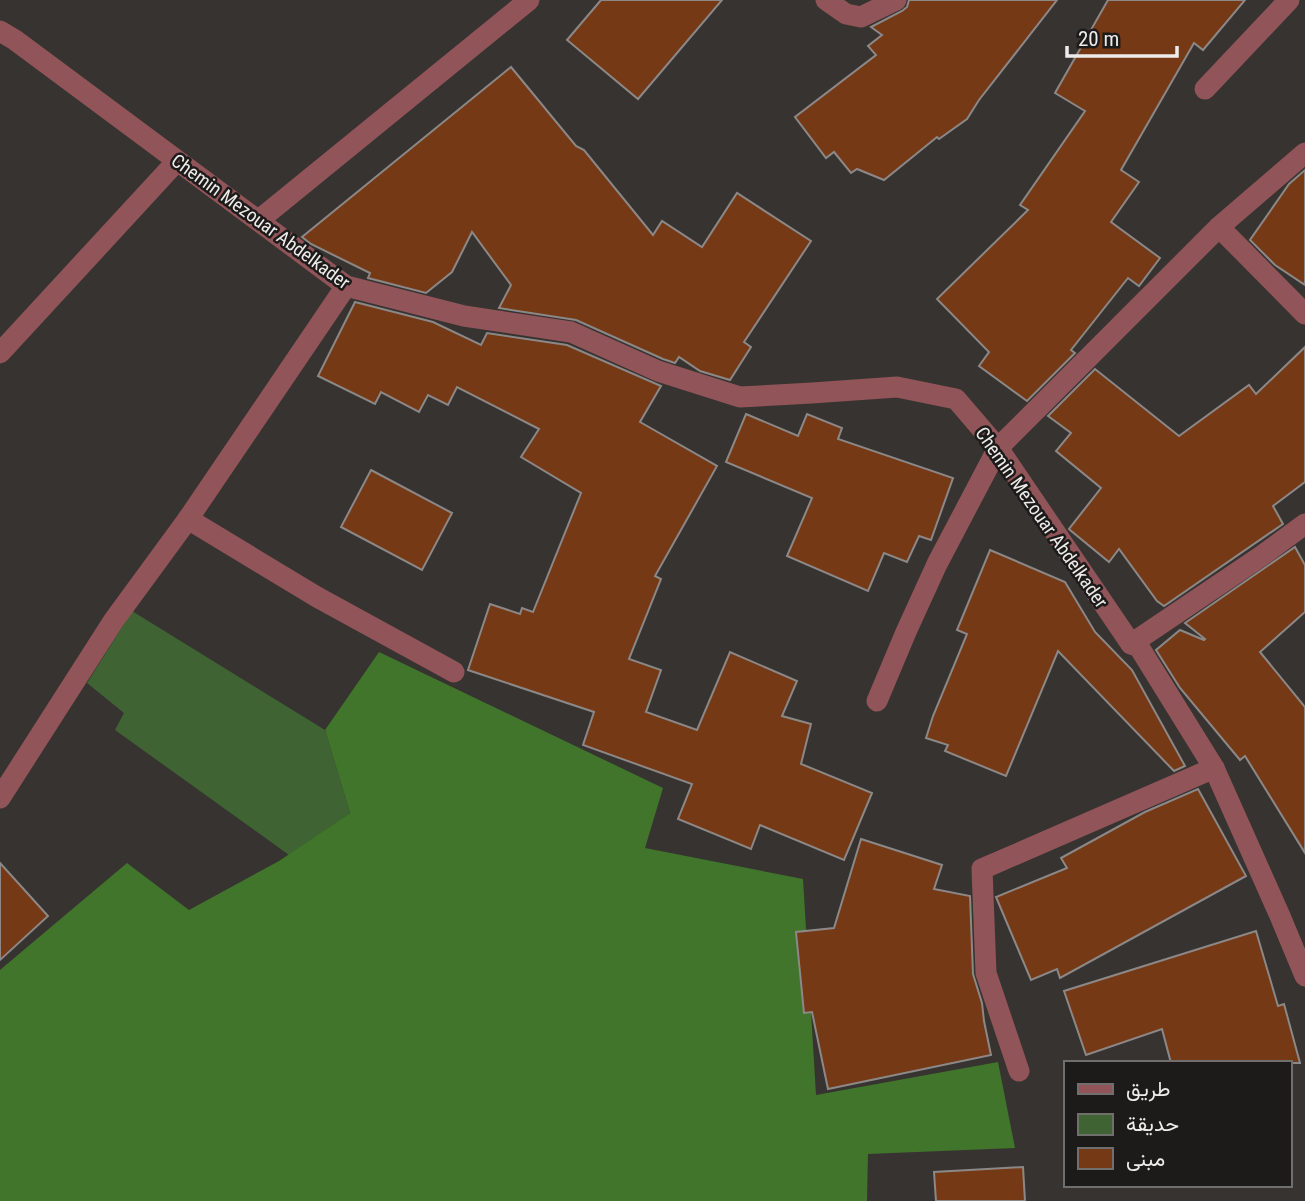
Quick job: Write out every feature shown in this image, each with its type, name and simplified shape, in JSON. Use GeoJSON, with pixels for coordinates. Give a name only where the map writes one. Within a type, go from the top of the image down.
{"type":"FeatureCollection","features":[{"type":"Feature","properties":{"kind":"street"},"geometry":{"type":"LineString","coordinates":[[259,220],[529,0]]}},
{"type":"Feature","properties":{"kind":"street"},"geometry":{"type":"LineString","coordinates":[[826,0],[846,14],[861,17],[896,0]]}},
{"type":"Feature","properties":{"kind":"street"},"geometry":{"type":"LineString","coordinates":[[1205,89],[1289,0]]}},
{"type":"Feature","properties":{"kind":"street","name":"Chemin Mezouar Abdelkader"},"geometry":{"type":"LineString","coordinates":[[0,32],[15,40],[346,286],[464,316],[571,332],[658,371],[740,397],[897,387],[956,399],[998,448],[1131,644],[1139,647],[1214,768],[1305,976]]}},
{"type":"Feature","properties":{"kind":"street"},"geometry":{"type":"LineString","coordinates":[[877,701],[937,564],[998,448],[1219,227],[1305,153]]}},
{"type":"Feature","properties":{"kind":"street"},"geometry":{"type":"LineString","coordinates":[[0,353],[177,161]]}},
{"type":"Feature","properties":{"kind":"street"},"geometry":{"type":"LineString","coordinates":[[1219,227],[1305,314]]}},
{"type":"Feature","properties":{"kind":"street"},"geometry":{"type":"LineString","coordinates":[[0,798],[114,620],[188,519],[346,286]]}},
{"type":"Feature","properties":{"kind":"street"},"geometry":{"type":"LineString","coordinates":[[188,519],[317,597],[454,672]]}},
{"type":"Feature","properties":{"kind":"street"},"geometry":{"type":"LineString","coordinates":[[1131,644],[1305,524]]}},
{"type":"Feature","properties":{"kind":"street"},"geometry":{"type":"LineString","coordinates":[[1019,1071],[986,973],[982,869],[1214,768]]}},
{"type":"Feature","properties":{"kind":"green space"},"geometry":{"type":"Polygon","coordinates":[[[132,611],[325,730],[350,813],[289,855],[115,730],[124,713],[87,683],[132,611]]]}},
{"type":"Feature","properties":{"kind":"green space"},"geometry":{"type":"Polygon","coordinates":[[[379,652],[663,788],[645,848],[803,879],[816,1095],[998,1062],[1015,1148],[868,1154],[867,1201],[0,1201],[0,970],[127,863],[189,910],[279,861],[350,813],[325,730],[379,652]]]}},
{"type":"Feature","properties":{"kind":"building"},"geometry":{"type":"Polygon","coordinates":[[[601,0],[722,0],[638,99],[567,40],[601,0]]]}},
{"type":"Feature","properties":{"kind":"building"},"geometry":{"type":"Polygon","coordinates":[[[909,0],[1057,0],[967,119],[939,139],[937,137],[884,180],[857,169],[851,173],[834,152],[826,158],[795,117],[876,55],[868,46],[882,35],[871,27],[902,11],[909,0]]]}},
{"type":"Feature","properties":{"kind":"building"},"geometry":{"type":"Polygon","coordinates":[[[1108,0],[1245,0],[1203,50],[1194,43],[1121,170],[1139,182],[1111,222],[1160,258],[1139,286],[1128,278],[1071,350],[1075,353],[1027,401],[979,366],[989,352],[937,299],[1028,210],[1020,205],[1085,111],[1055,93],[1108,0]]]}},
{"type":"Feature","properties":{"kind":"building"},"geometry":{"type":"Polygon","coordinates":[[[511,67],[576,146],[584,150],[653,235],[662,221],[702,247],[737,193],[811,241],[744,342],[751,347],[730,380],[700,371],[679,357],[675,363],[663,359],[576,320],[499,308],[511,285],[472,232],[452,272],[426,293],[368,278],[370,273],[302,237],[511,67]]]}},
{"type":"Feature","properties":{"kind":"building"},"geometry":{"type":"Polygon","coordinates":[[[1305,170],[1305,285],[1275,265],[1250,240],[1289,184],[1305,170]]]}},
{"type":"Feature","properties":{"kind":"building"},"geometry":{"type":"Polygon","coordinates":[[[355,302],[433,322],[481,345],[487,333],[567,345],[661,386],[640,422],[717,466],[655,576],[661,579],[629,659],[661,670],[646,712],[697,730],[730,652],[797,681],[782,716],[811,724],[801,764],[872,793],[844,860],[760,825],[751,849],[678,819],[692,784],[583,745],[594,712],[468,670],[490,604],[520,614],[522,608],[533,612],[581,493],[521,457],[539,429],[457,387],[448,405],[428,395],[419,412],[381,392],[375,404],[318,376],[355,302]]]}},
{"type":"Feature","properties":{"kind":"building"},"geometry":{"type":"Polygon","coordinates":[[[1305,347],[1305,482],[1273,506],[1283,524],[1164,606],[1157,601],[1119,549],[1109,562],[1069,529],[1101,488],[1056,451],[1071,433],[1048,416],[1095,369],[1179,436],[1249,385],[1256,394],[1305,347]]]}},
{"type":"Feature","properties":{"kind":"building"},"geometry":{"type":"Polygon","coordinates":[[[746,414],[798,436],[807,414],[842,428],[838,439],[953,478],[931,540],[919,536],[907,562],[884,553],[868,591],[787,556],[812,498],[726,462],[746,414]]]}},
{"type":"Feature","properties":{"kind":"building"},"geometry":{"type":"Polygon","coordinates":[[[371,470],[452,513],[422,570],[341,527],[371,470]]]}},
{"type":"Feature","properties":{"kind":"building"},"geometry":{"type":"Polygon","coordinates":[[[1295,547],[1305,565],[1305,612],[1260,652],[1305,707],[1305,853],[1245,756],[1240,760],[1180,688],[1156,650],[1180,630],[1204,640],[1185,623],[1295,547]]]}},
{"type":"Feature","properties":{"kind":"building"},"geometry":{"type":"Polygon","coordinates":[[[990,550],[1065,582],[1095,632],[1132,670],[1185,766],[1174,771],[1058,651],[1006,776],[945,751],[948,745],[926,738],[967,634],[957,630],[990,550]]]}},
{"type":"Feature","properties":{"kind":"building"},"geometry":{"type":"Polygon","coordinates":[[[1198,789],[1246,876],[1060,978],[1057,969],[1031,980],[996,897],[1067,868],[1061,858],[1145,812],[1198,789]]]}},
{"type":"Feature","properties":{"kind":"building"},"geometry":{"type":"Polygon","coordinates":[[[861,839],[942,865],[934,889],[970,896],[973,974],[982,1003],[991,1055],[828,1089],[812,1012],[804,1013],[796,932],[834,928],[861,839]]]}},
{"type":"Feature","properties":{"kind":"building"},"geometry":{"type":"Polygon","coordinates":[[[0,863],[48,916],[0,960],[0,863]]]}},
{"type":"Feature","properties":{"kind":"building"},"geometry":{"type":"Polygon","coordinates":[[[1256,931],[1278,1006],[1284,1004],[1300,1063],[1170,1061],[1162,1029],[1086,1055],[1064,991],[1256,931]]]}},
{"type":"Feature","properties":{"kind":"building"},"geometry":{"type":"Polygon","coordinates":[[[1023,1167],[1025,1201],[936,1201],[934,1172],[1023,1167]]]}}]}
